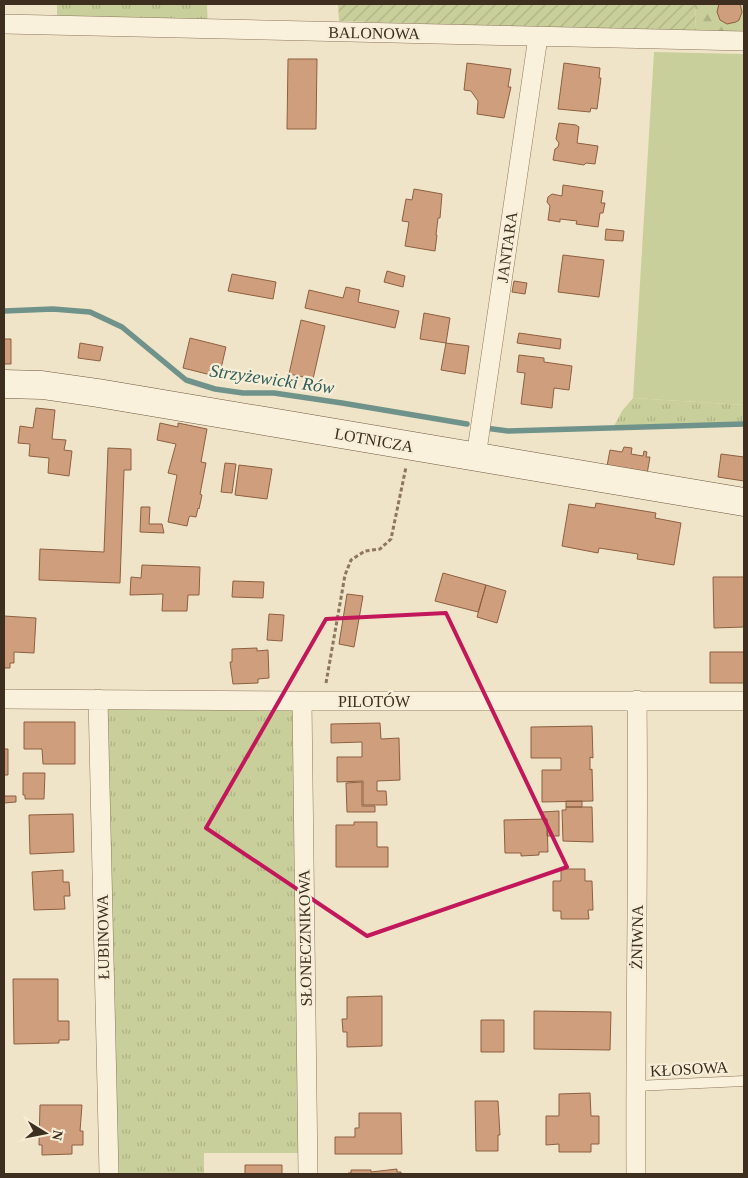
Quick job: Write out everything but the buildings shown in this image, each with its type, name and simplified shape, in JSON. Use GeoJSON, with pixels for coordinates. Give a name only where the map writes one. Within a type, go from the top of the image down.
{"type":"FeatureCollection","features":[{"type":"Feature","properties":{"kind":"street","name":"BALONOWA"},"geometry":{"type":"LineString","coordinates":[[4,24],[744,41]]}},
{"type":"Feature","properties":{"kind":"street","name":"JANTARA"},"geometry":{"type":"LineString","coordinates":[[476,457],[538,37]]}},
{"type":"Feature","properties":{"kind":"street","name":"LOTNICZA"},"geometry":{"type":"LineString","coordinates":[[4,384],[42,385],[98,393],[744,502]]}},
{"type":"Feature","properties":{"kind":"street","name":"PILOTÓW"},"geometry":{"type":"LineString","coordinates":[[4,698],[302,701],[744,701]]}},
{"type":"Feature","properties":{"kind":"street","name":"ŁUBINOWA"},"geometry":{"type":"LineString","coordinates":[[98,699],[109,1174]]}},
{"type":"Feature","properties":{"kind":"street","name":"ŻNIWNA"},"geometry":{"type":"LineString","coordinates":[[636,1174],[637,700]]}},
{"type":"Feature","properties":{"kind":"street","name":"SŁONECZNIKOWA"},"geometry":{"type":"LineString","coordinates":[[302,701],[308,1174]]}},
{"type":"Feature","properties":{"kind":"lane","name":"KŁOSOWA"},"geometry":{"type":"LineString","coordinates":[[636,1086],[744,1082]]}},
{"type":"Feature","properties":{"kind":"path"},"geometry":{"type":"LineString","coordinates":[[322,701],[346,575],[351,560],[365,551],[380,549],[391,539],[410,446]]}},
{"type":"Feature","properties":{"kind":"highlighted area"},"geometry":{"type":"Polygon","coordinates":[[[446,613],[567,867],[367,936],[206,828],[326,619],[446,613]]]}},
{"type":"Feature","properties":{"kind":"green space"},"geometry":{"type":"Polygon","coordinates":[[[57,4],[207,4],[208,29],[57,26],[57,4]]]}},
{"type":"Feature","properties":{"kind":"green space"},"geometry":{"type":"Polygon","coordinates":[[[338,4],[695,4],[696,33],[339,21],[338,4]]]}},
{"type":"Feature","properties":{"kind":"green space"},"geometry":{"type":"Polygon","coordinates":[[[695,4],[744,4],[744,33],[696,33],[695,4]]]}},
{"type":"Feature","properties":{"kind":"green space"},"geometry":{"type":"Polygon","coordinates":[[[654,52],[744,54],[744,405],[633,398],[654,52]]]}},
{"type":"Feature","properties":{"kind":"green space"},"geometry":{"type":"Polygon","coordinates":[[[633,398],[744,405],[744,424],[613,428],[622,411],[633,398]]]}},
{"type":"Feature","properties":{"kind":"green space"},"geometry":{"type":"Polygon","coordinates":[[[98,699],[302,701],[308,1153],[204,1153],[204,1174],[109,1174],[98,699]]]}},
{"type":"Feature","properties":{"kind":"waterway","name":"Strzyżewicki Rów"},"geometry":{"type":"LineString","coordinates":[[4,311],[53,309],[90,312],[122,327],[186,380],[215,389],[243,393],[274,393],[467,424]]}},
{"type":"Feature","properties":{"kind":"waterway","name":"Strzyżewicki Rów"},"geometry":{"type":"LineString","coordinates":[[485,428],[508,431],[744,424]]}}]}
